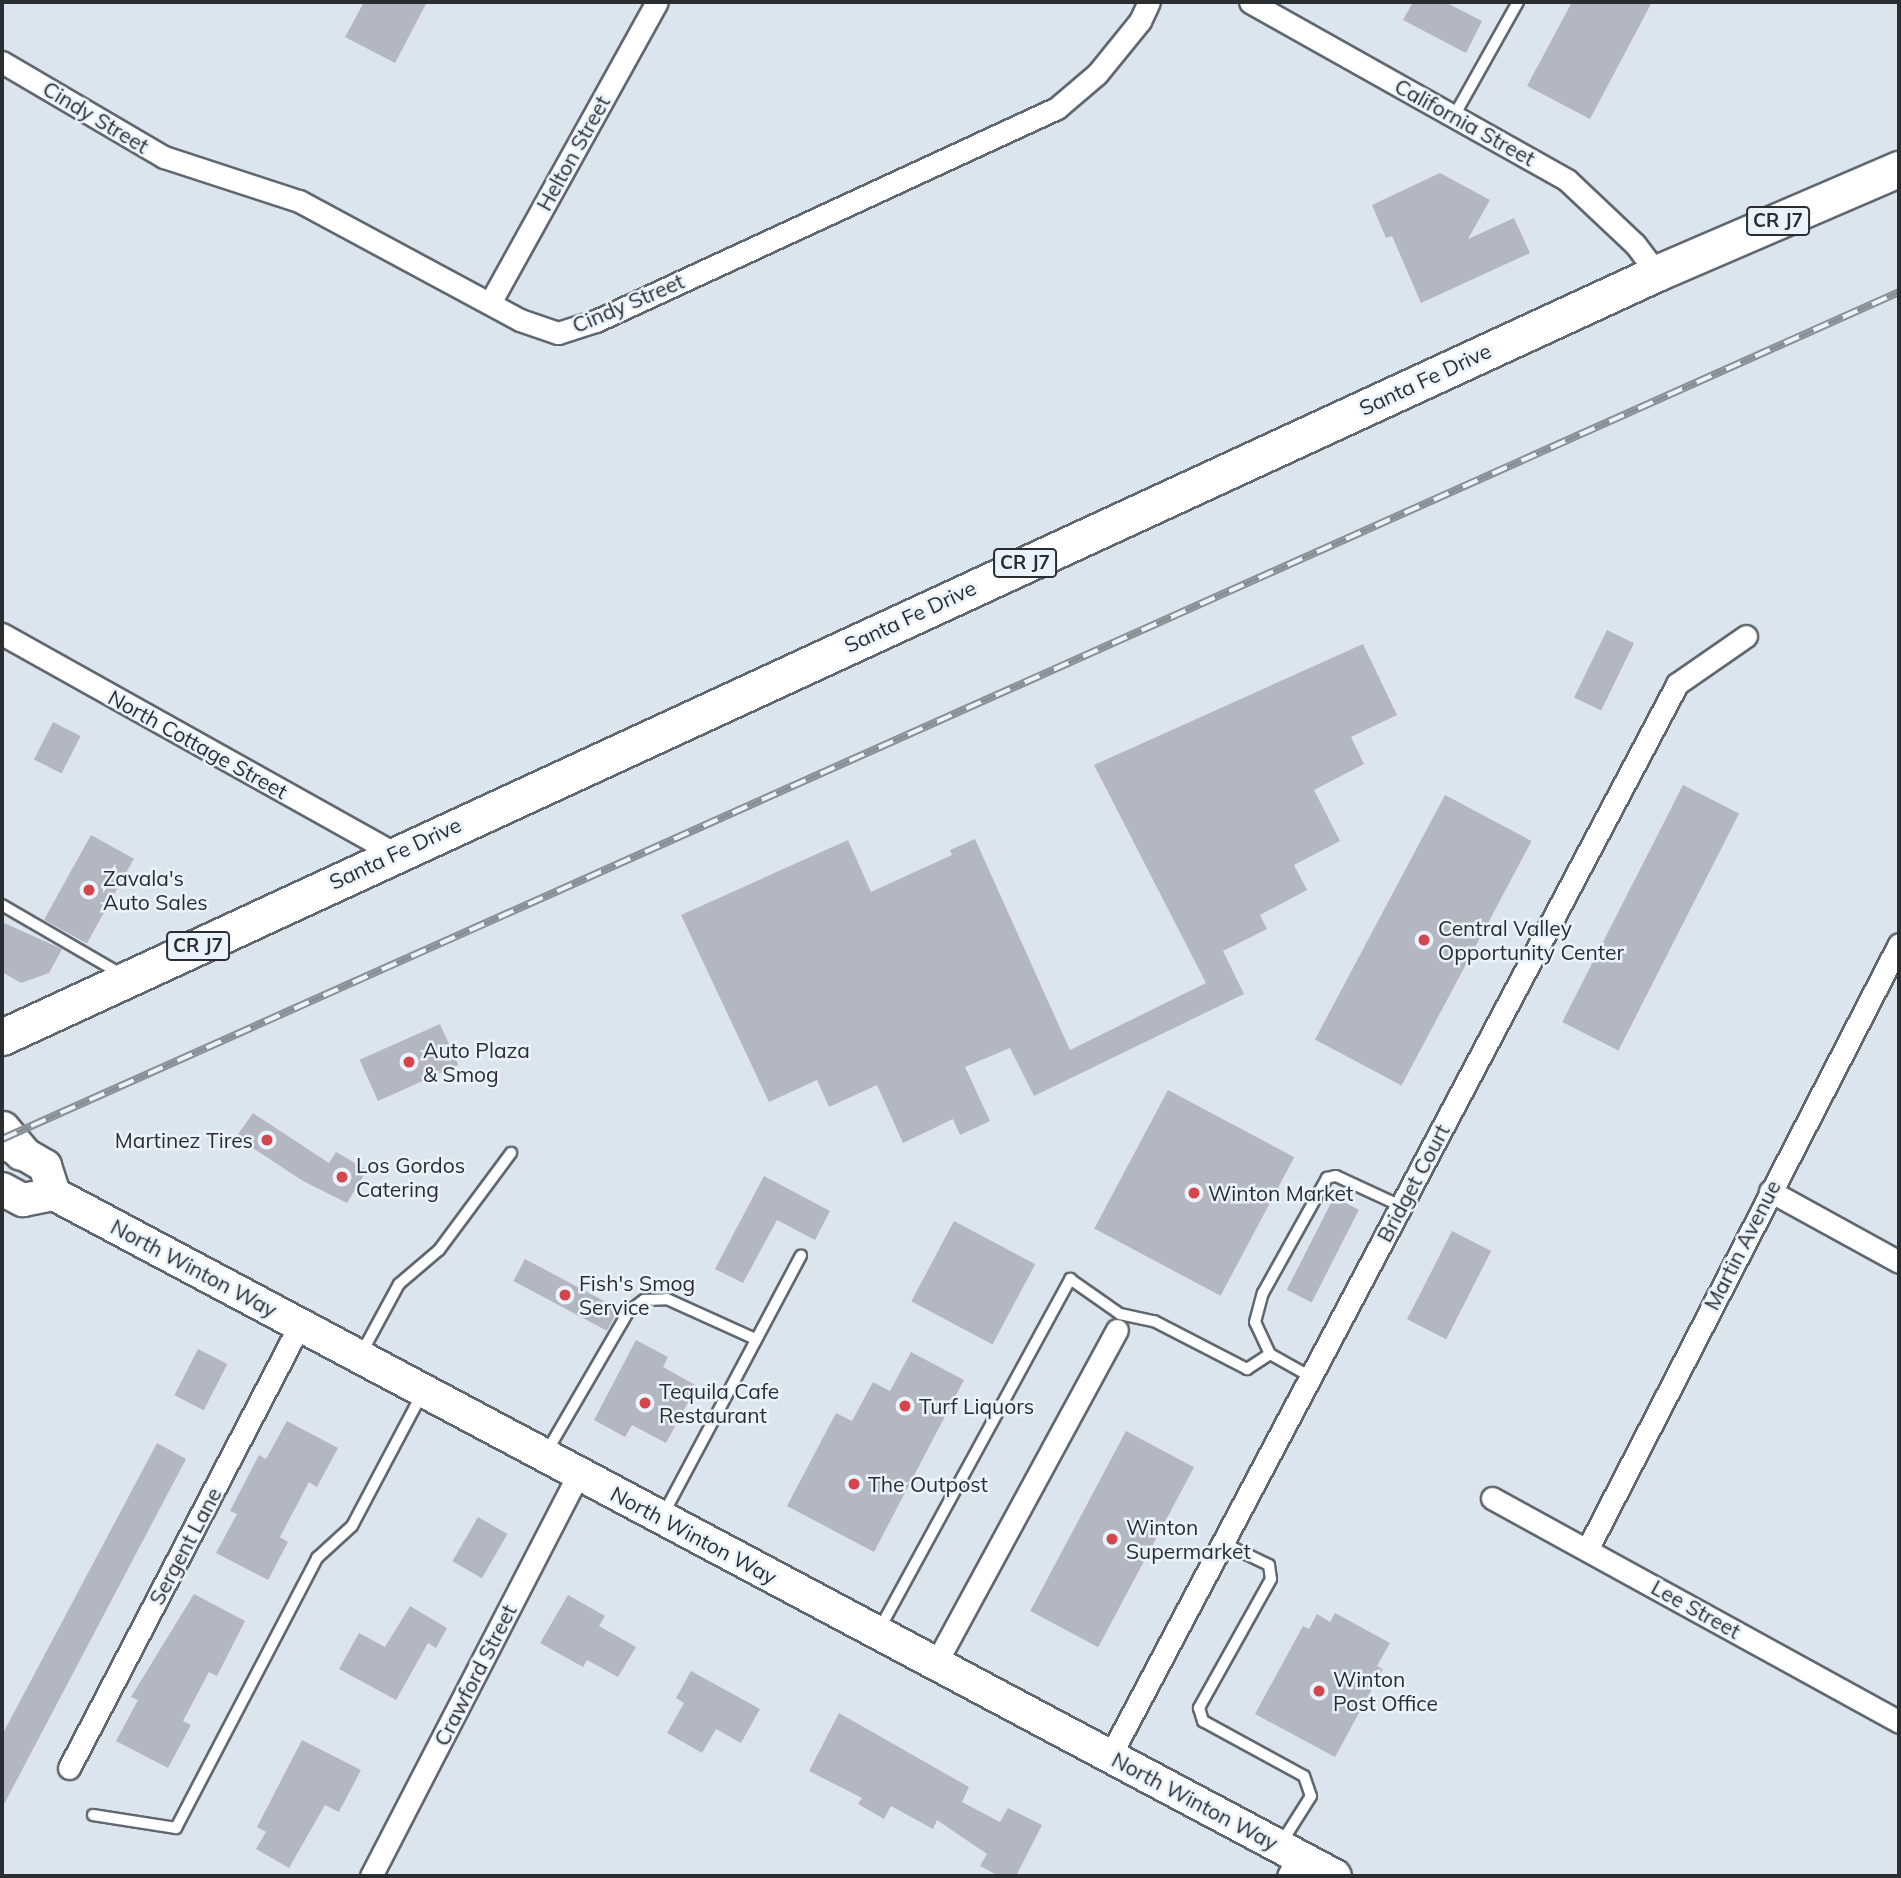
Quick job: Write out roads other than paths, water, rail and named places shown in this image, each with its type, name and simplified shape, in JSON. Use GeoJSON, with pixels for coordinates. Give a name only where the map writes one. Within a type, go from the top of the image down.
{"type":"FeatureCollection","features":[{"type":"Feature","properties":{"kind":"main road","name":"Santa Fe Drive"},"geometry":{"type":"LineString","coordinates":[[4,1038],[394,853],[1657,273],[1899,169]]}},
{"type":"Feature","properties":{"kind":"main road"},"geometry":{"type":"LineString","coordinates":[[2,1189],[23,1200],[54,1194],[45,1166],[8,1141]]}},
{"type":"Feature","properties":{"kind":"main road","name":"North Winton Way"},"geometry":{"type":"LineString","coordinates":[[54,1194],[1110,1756],[1288,1859],[1335,1876]]}},
{"type":"Feature","properties":{"kind":"street","name":"Helton Street"},"geometry":{"type":"LineString","coordinates":[[490,303],[657,2]]}},
{"type":"Feature","properties":{"kind":"street","name":"Cindy Street"},"geometry":{"type":"LineString","coordinates":[[2,62],[164,157],[299,201],[490,303],[558,333],[596,321],[1057,108],[1097,74],[1140,20],[1149,2]]}},
{"type":"Feature","properties":{"kind":"street","name":"California Street"},"geometry":{"type":"LineString","coordinates":[[1250,2],[1567,180],[1636,244],[1657,273]]}},
{"type":"Feature","properties":{"kind":"street","name":"North Cottage Street"},"geometry":{"type":"LineString","coordinates":[[2,634],[394,853]]}},
{"type":"Feature","properties":{"kind":"street","name":"Bridget Court"},"geometry":{"type":"LineString","coordinates":[[1110,1756],[1677,684],[1746,636]]}},
{"type":"Feature","properties":{"kind":"street","name":"Martin Avenue"},"geometry":{"type":"LineString","coordinates":[[1588,1548],[1899,943]]}},
{"type":"Feature","properties":{"kind":"street"},"geometry":{"type":"LineString","coordinates":[[1770,1191],[1899,1262]]}},
{"type":"Feature","properties":{"kind":"street"},"geometry":{"type":"LineString","coordinates":[[936,1663],[1119,1322]]}},
{"type":"Feature","properties":{"kind":"street","name":"Sergent Lane"},"geometry":{"type":"LineString","coordinates":[[69,1768],[300,1325]]}},
{"type":"Feature","properties":{"kind":"street","name":"Crawford Street"},"geometry":{"type":"LineString","coordinates":[[371,1876],[579,1473]]}},
{"type":"Feature","properties":{"kind":"street","name":"Lee Street"},"geometry":{"type":"LineString","coordinates":[[1492,1498],[1588,1548],[1899,1722]]}},
{"type":"Feature","properties":{"kind":"lane"},"geometry":{"type":"LineString","coordinates":[[1454,116],[1518,2]]}},
{"type":"Feature","properties":{"kind":"lane"},"geometry":{"type":"LineString","coordinates":[[2,905],[129,979]]}},
{"type":"Feature","properties":{"kind":"lane"},"geometry":{"type":"LineString","coordinates":[[360,1357],[399,1284],[439,1250],[511,1153]]}},
{"type":"Feature","properties":{"kind":"lane"},"geometry":{"type":"LineString","coordinates":[[1311,1377],[1270,1353],[1255,1322],[1263,1293],[1327,1178],[1336,1176],[1401,1206]]}},
{"type":"Feature","properties":{"kind":"lane"},"geometry":{"type":"LineString","coordinates":[[661,1517],[801,1255]]}},
{"type":"Feature","properties":{"kind":"lane"},"geometry":{"type":"LineString","coordinates":[[878,1633],[1070,1279],[1119,1322],[1154,1321],[1247,1369],[1270,1353]]}},
{"type":"Feature","properties":{"kind":"lane"},"geometry":{"type":"LineString","coordinates":[[545,1455],[628,1312],[644,1300],[667,1299],[755,1339]]}},
{"type":"Feature","properties":{"kind":"lane"},"geometry":{"type":"LineString","coordinates":[[93,1815],[176,1828],[317,1558],[352,1527],[424,1391]]}},
{"type":"Feature","properties":{"kind":"lane"},"geometry":{"type":"LineString","coordinates":[[1223,1543],[1269,1565],[1271,1579],[1199,1708],[1203,1721],[1304,1776],[1311,1796],[1288,1859]]}},
{"type":"Feature","properties":{"kind":"railway"},"geometry":{"type":"LineString","coordinates":[[2,1139],[1899,292]]}},
{"type":"Feature","properties":{"kind":"place","name":"Zavala's Auto Sales"},"geometry":{"type":"Point","coordinates":[89,890]}},
{"type":"Feature","properties":{"kind":"place","name":"Central Valley Opportunity Center"},"geometry":{"type":"Point","coordinates":[1424,940]}},
{"type":"Feature","properties":{"kind":"place","name":"Auto Plaza & Smog"},"geometry":{"type":"Point","coordinates":[409,1062]}},
{"type":"Feature","properties":{"kind":"place","name":"Martinez Tires"},"geometry":{"type":"Point","coordinates":[267,1140]}},
{"type":"Feature","properties":{"kind":"place","name":"Los Gordos Catering"},"geometry":{"type":"Point","coordinates":[342,1177]}},
{"type":"Feature","properties":{"kind":"place","name":"Winton Market"},"geometry":{"type":"Point","coordinates":[1194,1193]}},
{"type":"Feature","properties":{"kind":"place","name":"Fish's Smog Service"},"geometry":{"type":"Point","coordinates":[565,1295]}},
{"type":"Feature","properties":{"kind":"place","name":"Tequila Cafe Restaurant"},"geometry":{"type":"Point","coordinates":[645,1403]}},
{"type":"Feature","properties":{"kind":"place","name":"Turf Liquors"},"geometry":{"type":"Point","coordinates":[905,1406]}},
{"type":"Feature","properties":{"kind":"place","name":"The Outpost"},"geometry":{"type":"Point","coordinates":[854,1484]}},
{"type":"Feature","properties":{"kind":"place","name":"Winton Supermarket"},"geometry":{"type":"Point","coordinates":[1112,1539]}},
{"type":"Feature","properties":{"kind":"place","name":"Winton Post Office"},"geometry":{"type":"Point","coordinates":[1319,1691]}}]}
